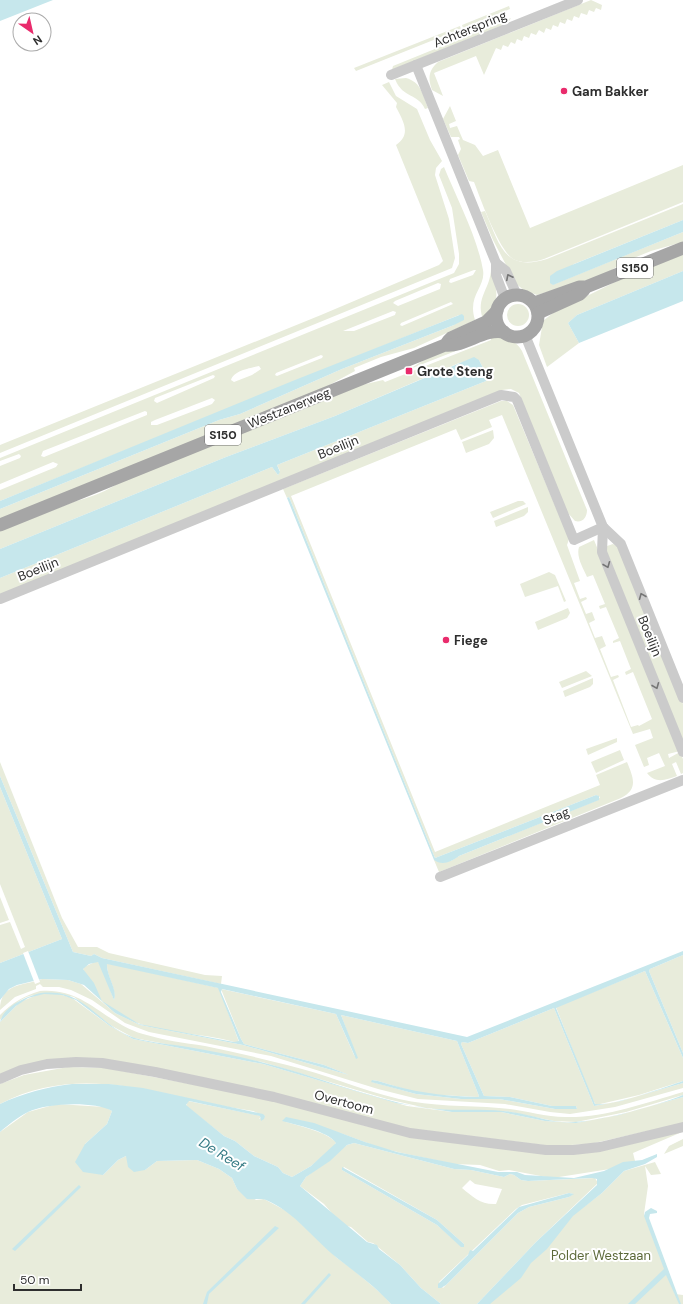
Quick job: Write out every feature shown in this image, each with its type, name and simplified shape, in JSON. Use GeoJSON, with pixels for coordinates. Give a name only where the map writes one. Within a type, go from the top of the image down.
{"type":"FeatureCollection","features":[{"type":"Feature","properties":{"kind":"main road","name":"S150"},"geometry":{"type":"LineString","coordinates":[[536,308],[580,294],[586,287],[683,248]]}},
{"type":"Feature","properties":{"kind":"main road"},"geometry":{"type":"LineString","coordinates":[[505,299],[518,295],[527,297],[536,308],[536,324],[525,335]]}},
{"type":"Feature","properties":{"kind":"main road","name":"S150"},"geometry":{"type":"LineString","coordinates":[[497,311],[505,299]]}},
{"type":"Feature","properties":{"kind":"main road"},"geometry":{"type":"LineString","coordinates":[[497,311],[498,324],[504,332]]}},
{"type":"Feature","properties":{"kind":"main road","name":"Westzanerweg"},"geometry":{"type":"LineString","coordinates":[[0,525],[445,345],[451,338],[486,322],[497,311]]}},
{"type":"Feature","properties":{"kind":"main road","name":"Westzanerweg"},"geometry":{"type":"LineString","coordinates":[[445,345],[453,346],[494,331],[504,332]]}},
{"type":"Feature","properties":{"kind":"main road","name":"S150"},"geometry":{"type":"LineString","coordinates":[[504,332],[514,336],[525,335]]}},
{"type":"Feature","properties":{"kind":"street","name":"Achterspring"},"geometry":{"type":"LineString","coordinates":[[391,75],[578,0]]}},
{"type":"Feature","properties":{"kind":"street"},"geometry":{"type":"LineString","coordinates":[[416,65],[496,262],[496,275],[505,299]]}},
{"type":"Feature","properties":{"kind":"street"},"geometry":{"type":"LineString","coordinates":[[496,262],[506,271],[518,295]]}},
{"type":"Feature","properties":{"kind":"street","name":"Boeilijn"},"geometry":{"type":"LineString","coordinates":[[525,335],[603,528],[602,552],[683,752]]}},
{"type":"Feature","properties":{"kind":"street","name":"Boeilijn"},"geometry":{"type":"LineString","coordinates":[[0,599],[501,395],[514,397],[517,400],[574,540],[603,528]]}},
{"type":"Feature","properties":{"kind":"street","name":"Boeilijn"},"geometry":{"type":"LineString","coordinates":[[603,528],[621,544],[683,698]]}},
{"type":"Feature","properties":{"kind":"street","name":"Stag"},"geometry":{"type":"LineString","coordinates":[[440,877],[624,802],[683,780]]}},
{"type":"Feature","properties":{"kind":"street","name":"Overtoom"},"geometry":{"type":"LineString","coordinates":[[0,1079],[21,1070],[47,1064],[76,1062],[109,1064],[274,1097],[410,1133],[546,1150],[573,1150],[600,1147],[683,1127]]}},
{"type":"Feature","properties":{"kind":"green space"},"geometry":{"type":"Polygon","coordinates":[[[591,0],[602,5],[601,10],[596,8],[594,12],[589,10],[587,15],[581,13],[579,18],[574,16],[572,21],[567,19],[565,24],[560,22],[558,27],[553,25],[551,30],[546,28],[544,33],[539,30],[536,35],[531,33],[529,38],[524,36],[522,41],[517,39],[515,44],[511,42],[508,47],[503,45],[501,50],[496,48],[484,75],[476,56],[434,73],[443,96],[432,90],[430,75],[432,69],[438,62],[591,0]]]}},
{"type":"Feature","properties":{"kind":"green space"},"geometry":{"type":"Polygon","coordinates":[[[509,6],[510,9],[463,28],[462,25],[509,6]]]}},
{"type":"Feature","properties":{"kind":"green space"},"geometry":{"type":"Polygon","coordinates":[[[511,18],[508,23],[392,70],[393,66],[511,18]]]}},
{"type":"Feature","properties":{"kind":"green space"},"geometry":{"type":"Polygon","coordinates":[[[460,26],[461,29],[356,71],[354,68],[460,26]]]}},
{"type":"Feature","properties":{"kind":"green space"},"geometry":{"type":"Polygon","coordinates":[[[406,78],[415,83],[421,90],[428,108],[425,109],[418,100],[402,90],[395,79],[406,78]]]}},
{"type":"Feature","properties":{"kind":"green space"},"geometry":{"type":"Polygon","coordinates":[[[389,82],[396,96],[417,109],[430,140],[442,161],[436,168],[435,175],[449,219],[455,258],[452,268],[0,453],[0,445],[321,315],[439,265],[443,261],[396,145],[404,136],[405,127],[396,107],[397,103],[382,85],[389,82]]]}},
{"type":"Feature","properties":{"kind":"green space"},"geometry":{"type":"Polygon","coordinates":[[[450,106],[456,121],[449,124],[450,128],[457,126],[463,140],[475,145],[483,156],[498,150],[530,228],[683,165],[683,202],[544,259],[528,262],[517,261],[508,254],[496,235],[474,182],[469,181],[458,155],[461,149],[458,140],[460,139],[459,137],[451,137],[443,119],[450,106]]]}},
{"type":"Feature","properties":{"kind":"green space"},"geometry":{"type":"Polygon","coordinates":[[[444,167],[471,231],[483,270],[482,281],[473,304],[475,320],[414,348],[381,357],[354,368],[355,371],[322,389],[0,520],[0,509],[219,420],[240,414],[342,369],[454,325],[459,315],[0,501],[0,490],[56,467],[58,464],[53,462],[0,484],[0,466],[20,458],[21,456],[19,454],[0,461],[0,458],[454,273],[459,264],[459,254],[452,208],[439,175],[441,169],[444,167]],[[476,270],[450,279],[449,282],[451,283],[473,275],[476,270]],[[438,283],[393,303],[398,306],[440,289],[441,284],[438,283]],[[451,302],[401,323],[400,325],[402,326],[453,304],[451,302]],[[393,311],[343,331],[354,331],[395,315],[396,312],[393,311]],[[321,355],[276,373],[275,375],[277,376],[322,358],[323,356],[321,355]],[[259,366],[243,370],[236,374],[231,380],[234,382],[252,375],[261,369],[259,366]],[[213,375],[155,398],[154,401],[157,403],[214,378],[215,376],[213,375]],[[212,398],[155,420],[151,422],[151,425],[157,425],[212,404],[215,400],[212,398]],[[145,411],[43,451],[41,456],[44,457],[147,415],[147,412],[145,411]]]}},
{"type":"Feature","properties":{"kind":"green space"},"geometry":{"type":"Polygon","coordinates":[[[683,204],[683,220],[574,264],[552,285],[683,232],[683,242],[651,251],[624,262],[604,275],[537,295],[524,290],[516,284],[493,240],[481,212],[485,211],[494,234],[505,252],[512,258],[521,262],[532,262],[547,259],[683,204]]]}},
{"type":"Feature","properties":{"kind":"green space"},"geometry":{"type":"Polygon","coordinates":[[[683,254],[683,271],[577,315],[568,323],[579,343],[547,367],[539,345],[543,321],[553,313],[623,278],[683,254]]]}},
{"type":"Feature","properties":{"kind":"green space"},"geometry":{"type":"Polygon","coordinates":[[[491,268],[495,283],[496,295],[493,306],[483,319],[481,305],[489,282],[491,268]]]}},
{"type":"Feature","properties":{"kind":"green space"},"geometry":{"type":"Polygon","coordinates":[[[518,304],[526,307],[529,315],[526,323],[518,326],[510,323],[507,315],[510,307],[518,304]]]}},
{"type":"Feature","properties":{"kind":"green space"},"geometry":{"type":"Polygon","coordinates":[[[490,335],[500,336],[512,341],[522,351],[587,510],[585,517],[582,520],[575,521],[567,512],[519,393],[511,389],[502,390],[0,595],[0,578],[272,467],[278,475],[280,471],[277,465],[486,381],[488,378],[479,360],[459,363],[335,416],[226,457],[0,549],[0,531],[76,501],[88,498],[111,488],[122,481],[353,387],[383,380],[385,382],[491,340],[490,335]]]}},
{"type":"Feature","properties":{"kind":"green space"},"geometry":{"type":"Polygon","coordinates":[[[481,341],[410,369],[430,356],[481,341]]]}},
{"type":"Feature","properties":{"kind":"green space"},"geometry":{"type":"Polygon","coordinates":[[[501,401],[507,401],[513,405],[569,539],[567,545],[580,581],[574,583],[580,599],[586,597],[587,599],[581,602],[586,614],[592,612],[595,620],[589,623],[595,638],[602,636],[606,646],[600,649],[611,677],[618,675],[619,677],[613,680],[631,727],[639,726],[652,719],[633,672],[626,675],[625,672],[631,669],[620,641],[613,643],[613,641],[619,638],[606,607],[600,609],[599,606],[605,604],[593,575],[587,577],[580,562],[578,555],[579,547],[594,540],[680,751],[668,754],[669,758],[680,752],[683,759],[683,773],[681,774],[676,762],[672,764],[677,776],[665,780],[657,780],[647,773],[665,766],[659,753],[647,758],[649,765],[644,767],[635,745],[653,738],[650,729],[633,734],[502,415],[489,420],[492,427],[461,440],[456,429],[291,496],[435,852],[600,785],[596,775],[627,762],[633,782],[630,791],[621,798],[439,872],[434,860],[451,861],[459,856],[598,800],[600,797],[596,795],[435,858],[289,497],[287,498],[283,489],[501,401]]]}},
{"type":"Feature","properties":{"kind":"green space"},"geometry":{"type":"Polygon","coordinates":[[[493,430],[494,438],[489,444],[466,453],[462,442],[493,430]]]}},
{"type":"Feature","properties":{"kind":"green space"},"geometry":{"type":"Polygon","coordinates":[[[518,501],[523,501],[526,504],[493,518],[490,512],[518,501]]]}},
{"type":"Feature","properties":{"kind":"green space"},"geometry":{"type":"Polygon","coordinates":[[[528,507],[528,512],[524,516],[496,527],[494,521],[528,507]]]}},
{"type":"Feature","properties":{"kind":"green space"},"geometry":{"type":"Polygon","coordinates":[[[613,544],[620,548],[683,704],[683,745],[605,552],[607,546],[613,544]]]}},
{"type":"Feature","properties":{"kind":"green space"},"geometry":{"type":"Polygon","coordinates":[[[549,572],[555,575],[566,601],[564,602],[558,586],[525,597],[520,584],[549,572]]]}},
{"type":"Feature","properties":{"kind":"green space"},"geometry":{"type":"Polygon","coordinates":[[[568,608],[570,613],[567,618],[538,630],[535,622],[568,608]]]}},
{"type":"Feature","properties":{"kind":"green space"},"geometry":{"type":"Polygon","coordinates":[[[586,671],[592,676],[562,688],[559,682],[586,671]]]}},
{"type":"Feature","properties":{"kind":"green space"},"geometry":{"type":"Polygon","coordinates":[[[593,678],[593,684],[590,687],[565,697],[563,691],[593,678]]]}},
{"type":"Feature","properties":{"kind":"green space"},"geometry":{"type":"Polygon","coordinates":[[[617,738],[617,742],[588,755],[586,749],[617,738]]]}},
{"type":"Feature","properties":{"kind":"green space"},"geometry":{"type":"Polygon","coordinates":[[[620,750],[624,760],[596,773],[591,762],[620,750]]]}},
{"type":"Feature","properties":{"kind":"green space"},"geometry":{"type":"Polygon","coordinates":[[[0,762],[62,918],[78,947],[97,947],[109,953],[205,975],[222,976],[221,984],[102,958],[94,954],[91,956],[73,952],[0,776],[0,762]]]}},
{"type":"Feature","properties":{"kind":"green space"},"geometry":{"type":"Polygon","coordinates":[[[0,787],[62,939],[0,963],[0,925],[10,922],[21,949],[25,947],[0,884],[0,787]]]}},
{"type":"Feature","properties":{"kind":"green space"},"geometry":{"type":"Polygon","coordinates":[[[0,897],[9,920],[0,923],[0,897]]]}},
{"type":"Feature","properties":{"kind":"green space"},"geometry":{"type":"Polygon","coordinates":[[[683,955],[683,1053],[649,971],[650,969],[683,955]]]}},
{"type":"Feature","properties":{"kind":"green space"},"geometry":{"type":"Polygon","coordinates":[[[98,962],[101,965],[114,1000],[115,995],[108,973],[107,963],[219,988],[239,1042],[146,1026],[115,1012],[99,997],[83,969],[84,967],[98,962]]]}},
{"type":"Feature","properties":{"kind":"green space"},"geometry":{"type":"Polygon","coordinates":[[[645,971],[683,1058],[683,1081],[639,1095],[596,1105],[591,1097],[556,1007],[645,971]]]}},
{"type":"Feature","properties":{"kind":"green space"},"geometry":{"type":"Polygon","coordinates":[[[42,979],[68,980],[81,984],[115,1013],[140,1025],[243,1045],[349,1075],[324,1065],[244,1044],[221,989],[336,1014],[354,1055],[357,1058],[341,1015],[457,1041],[479,1096],[478,1097],[421,1094],[378,1081],[372,1080],[372,1082],[416,1094],[461,1099],[499,1099],[555,1109],[577,1109],[576,1106],[552,1106],[510,1097],[484,1096],[461,1044],[462,1042],[468,1043],[554,1008],[594,1106],[621,1101],[683,1083],[683,1088],[615,1107],[570,1114],[505,1104],[418,1099],[378,1089],[271,1056],[149,1032],[125,1023],[92,1000],[71,990],[59,987],[43,987],[40,984],[36,986],[36,989],[15,997],[0,1010],[1,1001],[8,990],[42,979]]]}},
{"type":"Feature","properties":{"kind":"green space"},"geometry":{"type":"Polygon","coordinates":[[[40,991],[56,991],[70,994],[129,1029],[143,1034],[277,1062],[411,1102],[507,1109],[557,1117],[580,1117],[625,1109],[683,1092],[683,1095],[626,1112],[576,1122],[554,1121],[505,1111],[457,1111],[426,1108],[387,1099],[262,1062],[134,1038],[110,1025],[74,997],[55,993],[38,994],[59,994],[72,998],[110,1026],[133,1039],[263,1064],[407,1106],[452,1112],[501,1112],[545,1121],[576,1123],[619,1115],[683,1097],[683,1123],[590,1144],[551,1146],[405,1128],[106,1059],[0,1074],[0,1022],[20,1002],[37,995],[26,997],[21,1000],[0,1020],[0,1015],[18,1000],[40,991]]]}},
{"type":"Feature","properties":{"kind":"green space"},"geometry":{"type":"Polygon","coordinates":[[[68,1067],[106,1068],[300,1105],[365,1126],[542,1153],[682,1132],[633,1153],[635,1161],[610,1169],[559,1177],[546,1177],[509,1170],[499,1171],[480,1165],[454,1164],[402,1153],[381,1148],[343,1134],[282,1121],[317,1131],[336,1142],[335,1146],[311,1166],[292,1177],[283,1173],[278,1167],[254,1156],[235,1141],[224,1136],[186,1106],[188,1101],[261,1116],[259,1119],[265,1116],[253,1111],[126,1086],[94,1084],[63,1085],[32,1091],[0,1104],[0,1084],[24,1075],[68,1067]]]}},
{"type":"Feature","properties":{"kind":"green space"},"geometry":{"type":"Polygon","coordinates":[[[57,1104],[105,1107],[112,1111],[107,1124],[85,1144],[103,1175],[118,1160],[126,1156],[145,1170],[157,1161],[197,1160],[219,1169],[232,1178],[237,1189],[256,1200],[264,1199],[290,1213],[337,1258],[383,1295],[391,1304],[0,1304],[0,1132],[28,1112],[57,1104]]]}},
{"type":"Feature","properties":{"kind":"green space"},"geometry":{"type":"Polygon","coordinates":[[[683,1139],[683,1146],[664,1154],[669,1146],[683,1139]]]}},
{"type":"Feature","properties":{"kind":"green space"},"geometry":{"type":"Polygon","coordinates":[[[354,1143],[454,1169],[471,1170],[504,1177],[510,1174],[521,1180],[595,1178],[598,1183],[536,1242],[477,1304],[441,1304],[421,1288],[400,1265],[373,1243],[368,1242],[351,1227],[347,1226],[336,1218],[324,1204],[300,1186],[306,1177],[347,1145],[354,1143]],[[344,1167],[342,1170],[437,1225],[462,1247],[464,1247],[464,1244],[437,1220],[344,1167]],[[470,1180],[462,1188],[482,1202],[496,1204],[502,1189],[475,1184],[470,1180]],[[569,1193],[522,1205],[439,1282],[443,1288],[518,1213],[529,1207],[569,1197],[573,1194],[569,1193]]]}},
{"type":"Feature","properties":{"kind":"green space","name":"Polder Westzaan"},"geometry":{"type":"Polygon","coordinates":[[[655,1162],[661,1174],[651,1175],[645,1166],[648,1186],[644,1214],[675,1294],[683,1295],[683,1304],[484,1304],[581,1206],[585,1206],[602,1193],[624,1171],[655,1162]]]}},
{"type":"Feature","properties":{"kind":"water"},"geometry":{"type":"Polygon","coordinates":[[[0,0],[53,0],[23,12],[12,12],[12,16],[0,21],[0,0]]]}},
{"type":"Feature","properties":{"kind":"water"},"geometry":{"type":"Polygon","coordinates":[[[683,220],[683,232],[553,285],[550,283],[550,276],[557,271],[683,220]]]}},
{"type":"Feature","properties":{"kind":"water"},"geometry":{"type":"Polygon","coordinates":[[[683,271],[683,301],[579,343],[568,323],[577,315],[683,271]]]}},
{"type":"Feature","properties":{"kind":"water"},"geometry":{"type":"Polygon","coordinates":[[[462,314],[464,316],[464,320],[454,325],[342,369],[240,414],[219,420],[0,509],[0,501],[295,380],[462,314]]]}},
{"type":"Feature","properties":{"kind":"water"},"geometry":{"type":"Polygon","coordinates":[[[474,357],[479,360],[488,378],[486,381],[277,465],[280,472],[278,475],[272,467],[0,578],[0,549],[226,457],[335,416],[474,357]]]}},
{"type":"Feature","properties":{"kind":"water"},"geometry":{"type":"Polygon","coordinates":[[[289,497],[435,858],[596,795],[599,796],[599,800],[459,856],[453,860],[440,863],[434,860],[287,498],[289,497]]]}},
{"type":"Feature","properties":{"kind":"water"},"geometry":{"type":"Polygon","coordinates":[[[0,776],[73,952],[91,956],[94,954],[102,958],[467,1037],[683,951],[683,955],[650,969],[649,971],[683,1053],[683,1058],[645,971],[556,1008],[595,1104],[608,1104],[594,1106],[554,1008],[468,1043],[462,1042],[461,1044],[484,1096],[510,1097],[552,1106],[576,1106],[577,1109],[555,1109],[499,1099],[461,1099],[416,1094],[371,1082],[372,1080],[378,1081],[415,1091],[479,1096],[457,1041],[341,1015],[358,1058],[356,1059],[336,1014],[222,989],[221,992],[244,1044],[324,1065],[349,1075],[243,1045],[140,1025],[115,1013],[84,985],[68,980],[42,979],[17,985],[9,989],[0,1000],[0,963],[62,939],[0,787],[0,776]],[[98,962],[89,964],[83,969],[94,983],[102,1001],[139,1024],[234,1042],[239,1041],[218,988],[107,964],[108,973],[115,996],[114,1000],[98,962]]]}},
{"type":"Feature","properties":{"kind":"water"},"geometry":{"type":"Polygon","coordinates":[[[41,993],[57,993],[70,996],[81,1002],[122,1032],[141,1040],[206,1050],[281,1067],[379,1098],[413,1106],[396,1103],[263,1064],[133,1039],[110,1026],[76,1000],[62,995],[44,994],[28,998],[16,1006],[0,1022],[2,1016],[11,1007],[23,999],[41,993]]]}},
{"type":"Feature","properties":{"kind":"water"},"geometry":{"type":"Polygon","coordinates":[[[683,1081],[683,1083],[652,1092],[683,1081]]]}},
{"type":"Feature","properties":{"kind":"water","name":"De Reef"},"geometry":{"type":"Polygon","coordinates":[[[72,1084],[109,1084],[143,1088],[263,1114],[265,1116],[261,1121],[260,1116],[189,1101],[186,1105],[224,1136],[235,1141],[254,1156],[278,1167],[283,1173],[292,1177],[311,1166],[336,1143],[326,1135],[319,1132],[282,1121],[286,1117],[314,1123],[397,1152],[498,1172],[517,1172],[525,1175],[574,1178],[604,1171],[623,1162],[642,1160],[657,1154],[657,1157],[645,1164],[624,1171],[602,1193],[573,1216],[547,1249],[531,1263],[521,1278],[490,1304],[477,1304],[536,1242],[597,1185],[597,1179],[528,1181],[521,1180],[510,1174],[504,1177],[471,1170],[454,1169],[354,1143],[347,1145],[330,1161],[306,1177],[300,1186],[367,1242],[377,1245],[379,1249],[400,1265],[421,1288],[441,1304],[391,1304],[372,1285],[328,1251],[286,1211],[266,1200],[247,1199],[237,1189],[232,1178],[219,1169],[197,1160],[157,1161],[145,1170],[134,1172],[128,1167],[126,1156],[118,1160],[103,1175],[83,1172],[75,1162],[85,1144],[107,1124],[112,1111],[94,1106],[70,1104],[36,1109],[13,1121],[0,1132],[0,1104],[35,1091],[72,1084]]]}},
{"type":"Feature","properties":{"kind":"water"},"geometry":{"type":"Polygon","coordinates":[[[683,1095],[683,1097],[650,1106],[670,1100],[683,1095]]]}},
{"type":"Feature","properties":{"kind":"water"},"geometry":{"type":"Polygon","coordinates":[[[431,1109],[492,1110],[525,1114],[547,1120],[562,1122],[600,1119],[576,1123],[545,1121],[501,1112],[452,1112],[431,1109]]]}},
{"type":"Feature","properties":{"kind":"water"},"geometry":{"type":"Polygon","coordinates":[[[342,1167],[437,1220],[464,1244],[464,1247],[461,1247],[437,1225],[342,1170],[342,1167]]]}},
{"type":"Feature","properties":{"kind":"water"},"geometry":{"type":"Polygon","coordinates":[[[79,1185],[81,1187],[15,1251],[12,1249],[79,1185]]]}},
{"type":"Feature","properties":{"kind":"water"},"geometry":{"type":"Polygon","coordinates":[[[569,1193],[574,1194],[569,1197],[529,1207],[518,1213],[446,1285],[438,1288],[438,1284],[468,1255],[470,1250],[473,1251],[519,1207],[569,1193]]]}},
{"type":"Feature","properties":{"kind":"water"},"geometry":{"type":"Polygon","coordinates":[[[651,1208],[657,1211],[657,1213],[650,1214],[649,1218],[681,1304],[679,1304],[666,1275],[635,1304],[628,1304],[664,1269],[644,1216],[645,1212],[651,1208]]]}},
{"type":"Feature","properties":{"kind":"water"},"geometry":{"type":"Polygon","coordinates":[[[275,1226],[279,1228],[209,1294],[207,1304],[203,1304],[207,1292],[275,1226]]]}},
{"type":"Feature","properties":{"kind":"water"},"geometry":{"type":"Polygon","coordinates":[[[329,1273],[331,1275],[305,1304],[301,1304],[329,1273]]]}},
{"type":"Feature","properties":{"kind":"pier"},"geometry":{"type":"Polygon","coordinates":[[[28,951],[40,982],[35,984],[23,953],[28,951]]]}},
{"type":"Feature","properties":{"kind":"place","name":"Gam Bakker"},"geometry":{"type":"Point","coordinates":[564,91]}},
{"type":"Feature","properties":{"kind":"place","name":"Grote Steng"},"geometry":{"type":"Point","coordinates":[409,371]}},
{"type":"Feature","properties":{"kind":"place","name":"Fiege"},"geometry":{"type":"Point","coordinates":[446,640]}}]}
